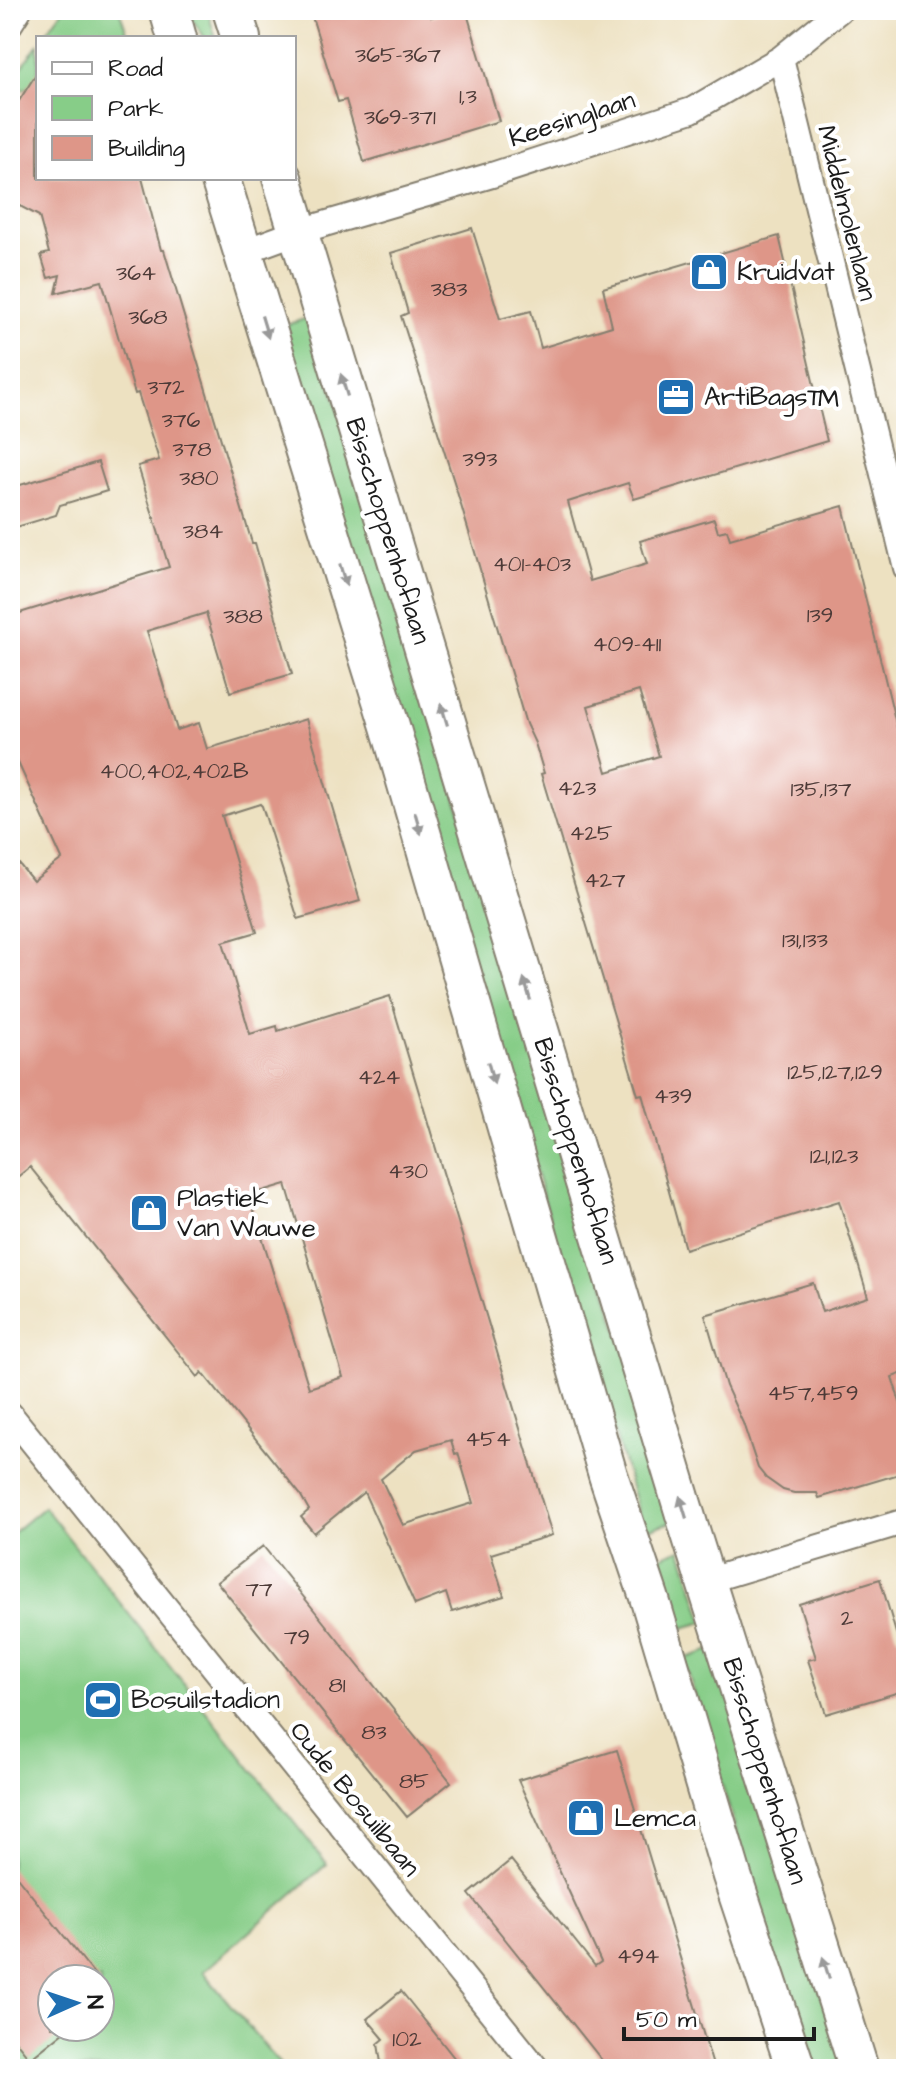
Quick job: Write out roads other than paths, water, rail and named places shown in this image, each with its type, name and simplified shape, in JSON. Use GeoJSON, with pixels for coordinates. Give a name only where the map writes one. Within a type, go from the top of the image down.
{"type":"FeatureCollection","features":[{"type":"Feature","properties":{"kind":"main road"},"geometry":{"type":"LineString","coordinates":[[169,10],[176,36]]}},
{"type":"Feature","properties":{"kind":"main road"},"geometry":{"type":"LineString","coordinates":[[232,10],[240,36]]}},
{"type":"Feature","properties":{"kind":"main road"},"geometry":{"type":"LineString","coordinates":[[221,180],[390,726],[608,1475],[649,1597],[732,1876],[796,2069]]}},
{"type":"Feature","properties":{"kind":"main road","name":"Bisschoppenhoflaan"},"geometry":{"type":"LineString","coordinates":[[283,180],[706,1581],[859,2069]]}},
{"type":"Feature","properties":{"kind":"street"},"geometry":{"type":"LineString","coordinates":[[10,24],[19,10]]}},
{"type":"Feature","properties":{"kind":"street","name":"Keesinglaan"},"geometry":{"type":"LineString","coordinates":[[297,232],[492,175],[692,110],[781,58],[840,10]]}},
{"type":"Feature","properties":{"kind":"street","name":"Middelmolenlaan"},"geometry":{"type":"LineString","coordinates":[[781,58],[906,568]]}},
{"type":"Feature","properties":{"kind":"street"},"geometry":{"type":"LineString","coordinates":[[242,252],[297,232]]}},
{"type":"Feature","properties":{"kind":"street","name":"Oude Bosuilbaan"},"geometry":{"type":"LineString","coordinates":[[10,1414],[537,2069]]}},
{"type":"Feature","properties":{"kind":"street"},"geometry":{"type":"LineString","coordinates":[[706,1581],[906,1521]]}},
{"type":"Feature","properties":{"kind":"place","name":"Kruidvat"},"geometry":{"type":"Point","coordinates":[709,272]}},
{"type":"Feature","properties":{"kind":"place","name":"ArtiBags™"},"geometry":{"type":"Point","coordinates":[676,397]}},
{"type":"Feature","properties":{"kind":"place","name":"Plastiek Van Wauwe"},"geometry":{"type":"Point","coordinates":[149,1213]}},
{"type":"Feature","properties":{"kind":"place","name":"Bosuilstadion"},"geometry":{"type":"Point","coordinates":[103,1700]}},
{"type":"Feature","properties":{"kind":"place","name":"Lemca"},"geometry":{"type":"Point","coordinates":[586,1818]}}]}
